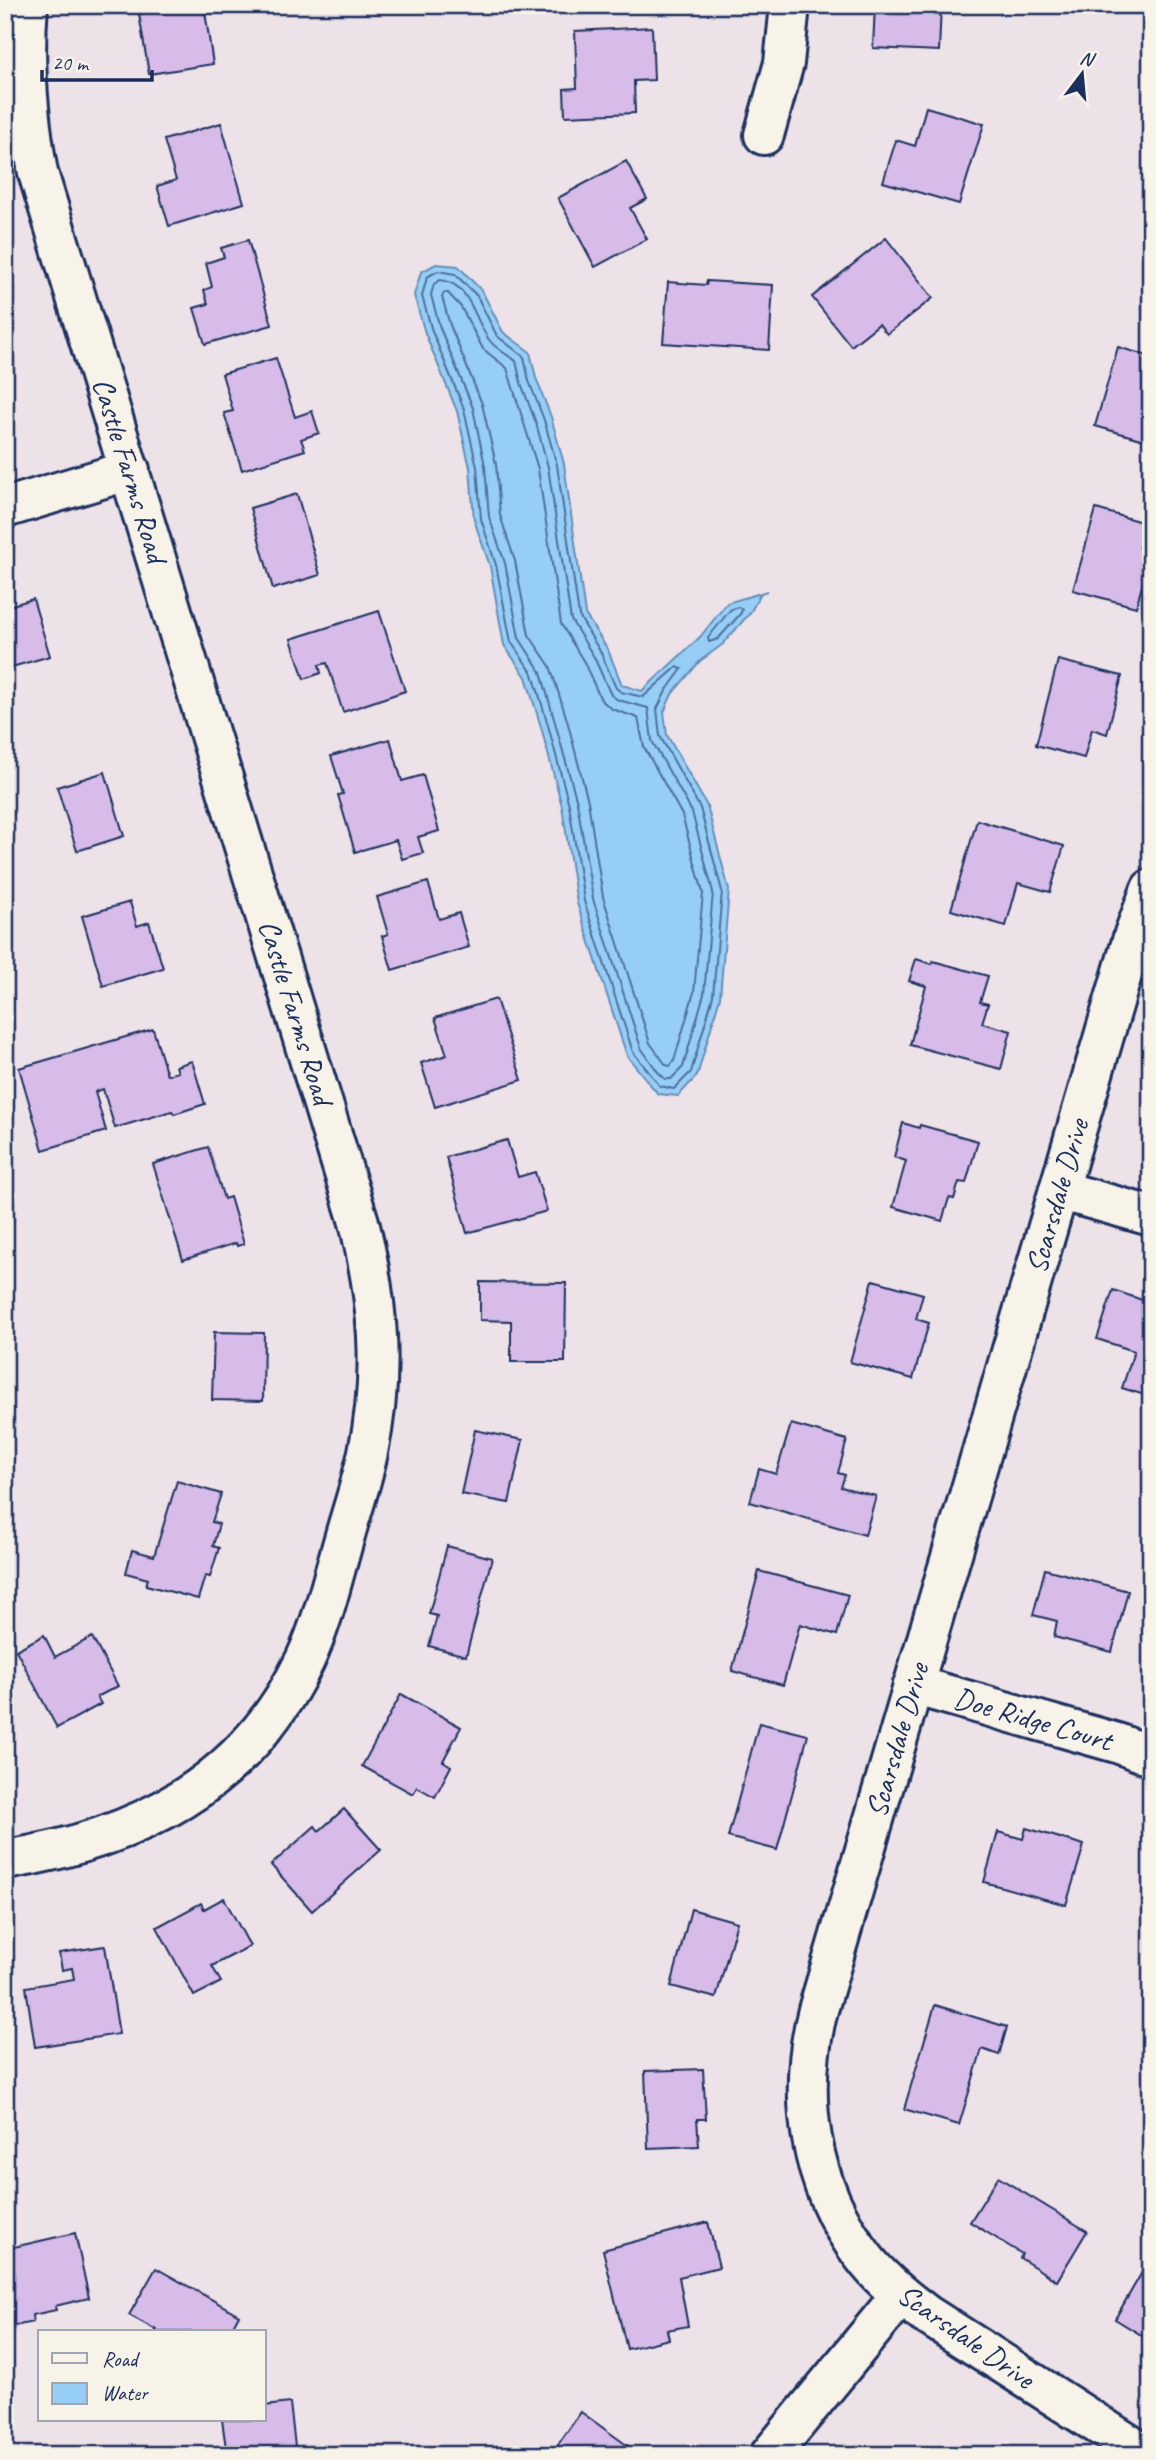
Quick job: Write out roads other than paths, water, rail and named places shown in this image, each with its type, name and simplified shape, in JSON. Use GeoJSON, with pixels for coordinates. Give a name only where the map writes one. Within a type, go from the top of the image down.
{"type":"FeatureCollection","features":[{"type":"Feature","properties":{"kind":"street","name":"Castle Farms Road"},"geometry":{"type":"LineString","coordinates":[[5,1860],[58,1851],[100,1839],[164,1811],[221,1771],[246,1747],[269,1718],[297,1675],[317,1631],[368,1453],[378,1383],[378,1328],[374,1293],[359,1222],[38,173],[27,103],[28,5]]}},
{"type":"Feature","properties":{"kind":"street"},"geometry":{"type":"LineString","coordinates":[[764,135],[784,62],[790,5]]}},
{"type":"Feature","properties":{"kind":"street"},"geometry":{"type":"LineString","coordinates":[[5,508],[130,470]]}},
{"type":"Feature","properties":{"kind":"street","name":"Scarsdale Drive"},"geometry":{"type":"LineString","coordinates":[[1146,2455],[927,2315],[901,2295],[864,2258],[829,2198],[813,2147],[807,2096],[808,2059],[816,2018],[1134,934],[1151,889]]}},
{"type":"Feature","properties":{"kind":"street"},"geometry":{"type":"LineString","coordinates":[[1059,1190],[1151,1216]]}},
{"type":"Feature","properties":{"kind":"street","name":"Doe Ridge Court"},"geometry":{"type":"LineString","coordinates":[[913,1685],[1117,1742],[1151,1756]]}},
{"type":"Feature","properties":{"kind":"street"},"geometry":{"type":"LineString","coordinates":[[770,2455],[901,2295]]}},
{"type":"Feature","properties":{"kind":"water"},"geometry":{"type":"Polygon","coordinates":[[[436,264],[458,266],[482,291],[503,332],[530,352],[564,464],[585,614],[608,650],[622,685],[642,691],[700,637],[727,603],[767,591],[761,593],[750,613],[723,644],[700,661],[672,694],[664,712],[667,735],[707,806],[729,890],[720,997],[697,1076],[678,1096],[658,1094],[627,1056],[577,903],[562,806],[541,727],[526,677],[504,645],[490,566],[474,520],[470,468],[457,411],[425,333],[414,295],[421,272],[436,264]]]}}]}
